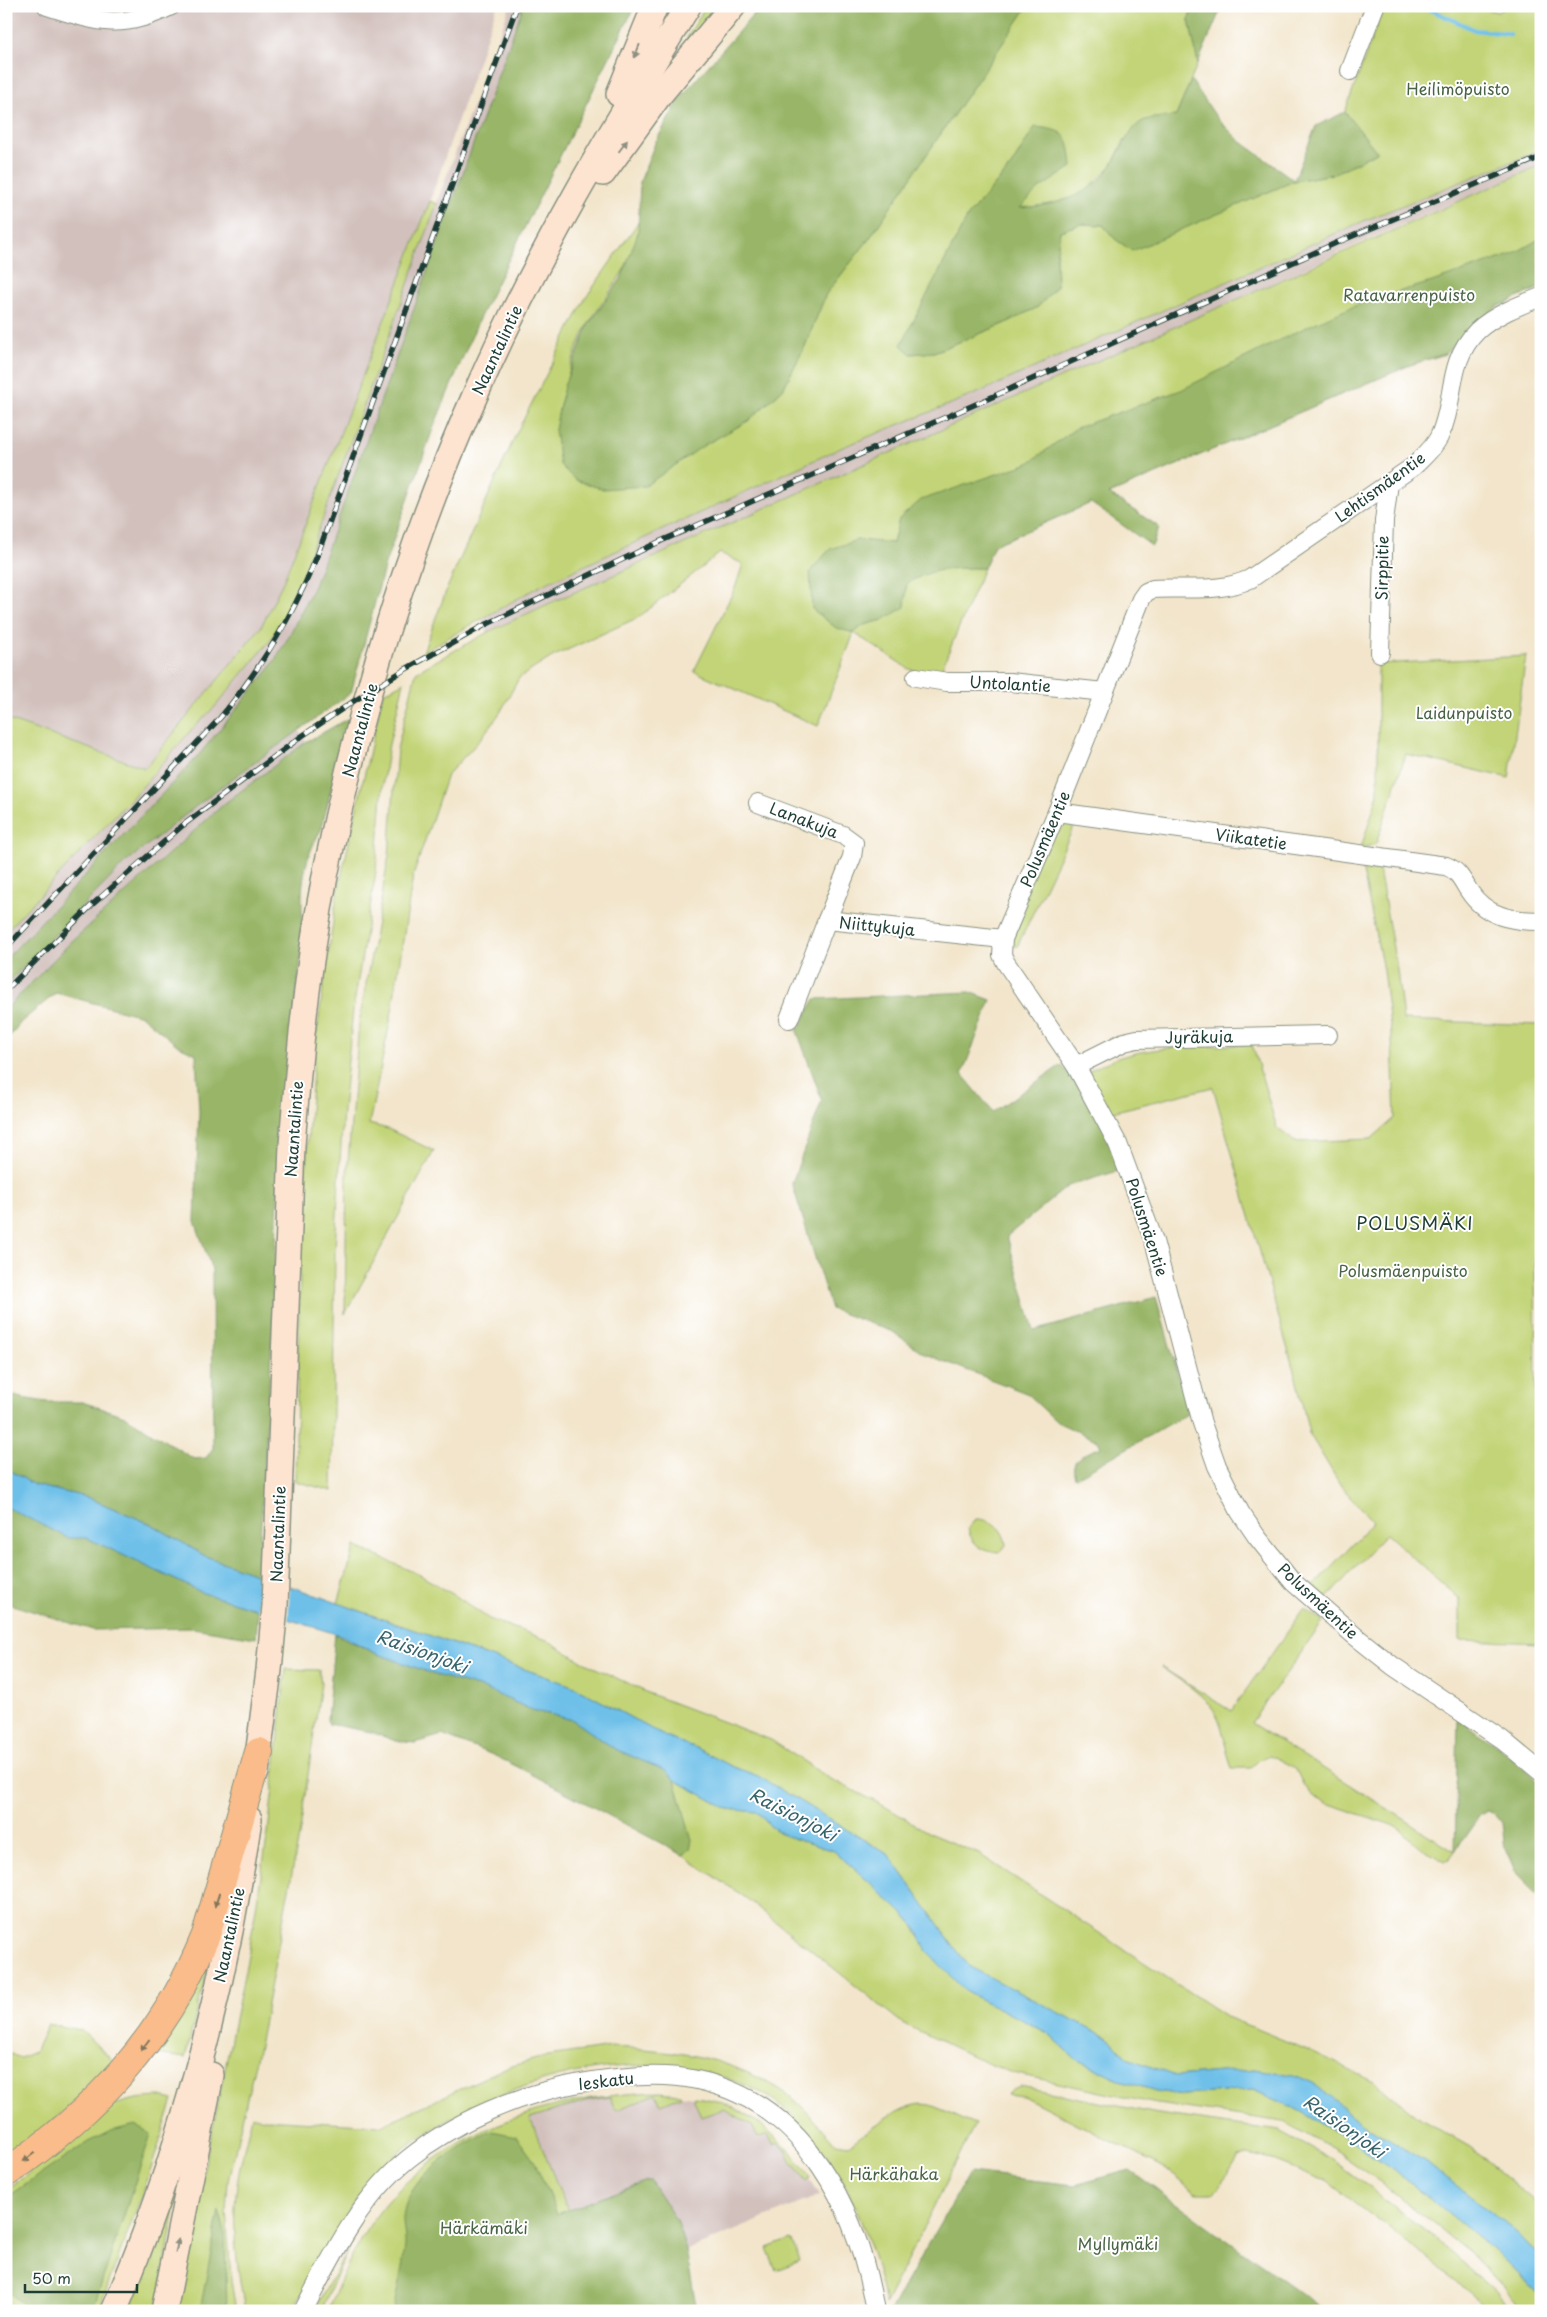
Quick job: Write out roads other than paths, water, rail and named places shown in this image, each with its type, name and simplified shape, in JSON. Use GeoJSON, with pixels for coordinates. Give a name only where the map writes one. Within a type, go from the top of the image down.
{"type":"FeatureCollection","features":[{"type":"Feature","properties":{"kind":"main road"},"geometry":{"type":"LineString","coordinates":[[587,173],[655,6]]}},
{"type":"Feature","properties":{"kind":"main road","name":"Naantalintie"},"geometry":{"type":"LineString","coordinates":[[114,2311],[149,2221],[184,2117],[208,2033],[240,1885],[269,1670],[278,1536],[293,1136],[298,1071],[326,872],[362,721],[412,557],[476,392],[514,311],[587,173],[688,6]]}},
{"type":"Feature","properties":{"kind":"main road"},"geometry":{"type":"LineString","coordinates":[[552,241],[660,94],[733,6]]}},
{"type":"Feature","properties":{"kind":"main road"},"geometry":{"type":"LineString","coordinates":[[6,2173],[82,2114],[101,2096],[136,2057],[172,2004],[196,1961],[206,1935],[259,1752]]}},
{"type":"Feature","properties":{"kind":"main road"},"geometry":{"type":"LineString","coordinates":[[164,2311],[209,2084],[230,1933]]}},
{"type":"Feature","properties":{"kind":"street"},"geometry":{"type":"LineString","coordinates":[[47,6],[97,22],[112,23],[138,20],[171,6]]}},
{"type":"Feature","properties":{"kind":"street"},"geometry":{"type":"LineString","coordinates":[[1350,71],[1375,6]]}},
{"type":"Feature","properties":{"kind":"street","name":"Lehtismäentie"},"geometry":{"type":"LineString","coordinates":[[1146,592],[1153,589],[1221,588],[1237,585],[1263,570],[1390,483],[1428,453],[1438,437],[1444,420],[1457,361],[1477,332],[1497,317],[1541,297]]}},
{"type":"Feature","properties":{"kind":"street","name":"Sirppitie"},"geometry":{"type":"LineString","coordinates":[[1380,653],[1384,521],[1390,483]]}},
{"type":"Feature","properties":{"kind":"street","name":"Polusmäentie"},"geometry":{"type":"LineString","coordinates":[[1146,592],[1141,598],[1057,812],[1003,939],[1002,955],[1076,1066],[1102,1112],[1132,1179],[1159,1260],[1202,1423],[1217,1466],[1240,1512],[1257,1538],[1293,1582],[1334,1618],[1393,1666],[1501,1739],[1541,1772]]}},
{"type":"Feature","properties":{"kind":"street","name":"Untolantie"},"geometry":{"type":"LineString","coordinates":[[916,677],[947,682],[1010,682],[1104,692]]}},
{"type":"Feature","properties":{"kind":"street","name":"Lanakuja"},"geometry":{"type":"LineString","coordinates":[[758,803],[844,835],[854,843],[852,858],[827,920]]}},
{"type":"Feature","properties":{"kind":"street","name":"Viikatetie"},"geometry":{"type":"LineString","coordinates":[[1057,812],[1446,866],[1459,874],[1473,897],[1489,911],[1508,920],[1541,922]]}},
{"type":"Feature","properties":{"kind":"street","name":"Niittykuja"},"geometry":{"type":"LineString","coordinates":[[789,1019],[827,920],[1003,939]]}},
{"type":"Feature","properties":{"kind":"street","name":"Jyräkuja"},"geometry":{"type":"LineString","coordinates":[[1076,1066],[1124,1042],[1137,1039],[1328,1035]]}},
{"type":"Feature","properties":{"kind":"street","name":"Ieskatu"},"geometry":{"type":"LineString","coordinates":[[303,2311],[333,2255],[364,2206],[393,2172],[435,2140],[470,2120],[554,2088],[600,2080],[640,2077],[679,2078],[710,2083],[760,2106],[791,2129],[816,2158],[847,2212],[869,2274],[876,2311]]}},
{"type":"Feature","properties":{"kind":"water","name":"Raisionjoki"},"geometry":{"type":"Polygon","coordinates":[[[6,1468],[34,1485],[86,1497],[151,1524],[205,1556],[575,1687],[666,1737],[696,1748],[731,1766],[758,1776],[889,1855],[968,1966],[1109,2038],[1127,2058],[1176,2076],[1254,2069],[1295,2075],[1313,2083],[1363,2124],[1429,2164],[1517,2233],[1541,2258],[1541,2296],[1495,2251],[1414,2185],[1351,2141],[1298,2110],[1253,2090],[1183,2095],[1156,2091],[1119,2080],[1075,2058],[1048,2033],[966,1992],[926,1950],[914,1924],[834,1851],[786,1836],[770,1826],[757,1812],[728,1809],[675,1780],[666,1771],[615,1749],[573,1720],[532,1710],[485,1689],[433,1674],[373,1652],[343,1636],[203,1593],[87,1538],[68,1538],[6,1507],[6,1468]]]}},
{"type":"Feature","properties":{"kind":"waterway"},"geometry":{"type":"LineString","coordinates":[[1422,6],[1475,30],[1510,34]]}},
{"type":"Feature","properties":{"kind":"railway"},"geometry":{"type":"LineString","coordinates":[[6,948],[220,718],[262,661],[287,620],[317,556],[517,6]]}},
{"type":"Feature","properties":{"kind":"railway"},"geometry":{"type":"LineString","coordinates":[[6,990],[93,904],[182,826],[302,736],[354,701],[404,670],[485,625],[661,541],[983,401],[1336,243],[1541,157]]}},
{"type":"Feature","properties":{"kind":"district","name":"POLUSMÄKI"},"geometry":{"type":"Point","coordinates":[1415,1224]}},
{"type":"Feature","properties":{"kind":"park label","name":"Heilimöpuisto"},"geometry":{"type":"Point","coordinates":[1458,89]}},
{"type":"Feature","properties":{"kind":"park label","name":"Ratavarrenpuisto"},"geometry":{"type":"Point","coordinates":[1409,295]}},
{"type":"Feature","properties":{"kind":"park label","name":"Laidunpuisto"},"geometry":{"type":"Point","coordinates":[1464,713]}},
{"type":"Feature","properties":{"kind":"park label","name":"Polusmäenpuisto"},"geometry":{"type":"Point","coordinates":[1403,1271]}},
{"type":"Feature","properties":{"kind":"park label","name":"Härkähaka"},"geometry":{"type":"Point","coordinates":[894,2174]}},
{"type":"Feature","properties":{"kind":"park label","name":"Härkämäki"},"geometry":{"type":"Point","coordinates":[484,2228]}},
{"type":"Feature","properties":{"kind":"park label","name":"Myllymäki"},"geometry":{"type":"Point","coordinates":[1118,2244]}}]}
